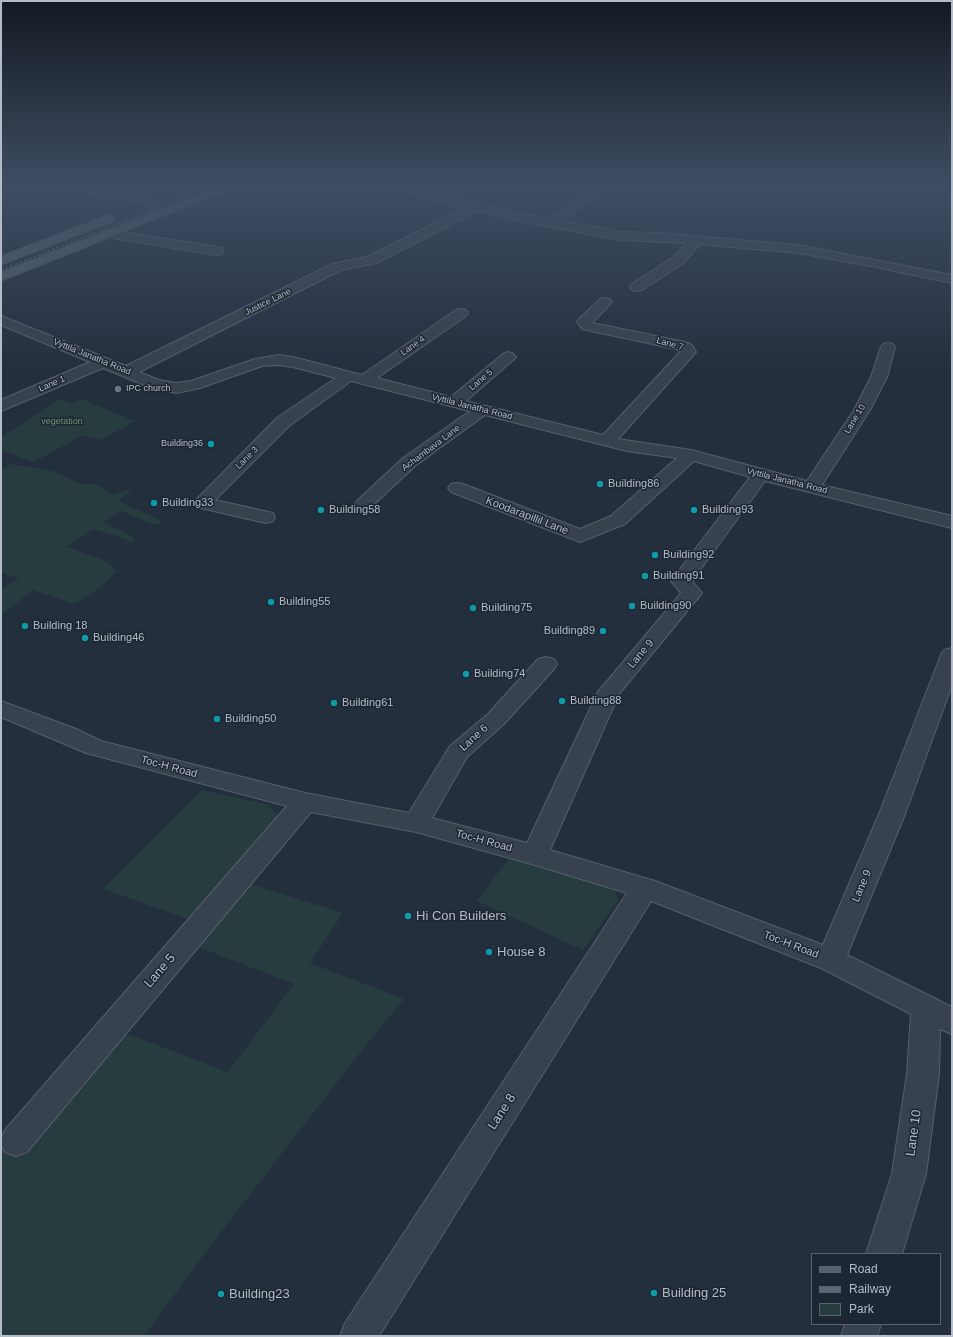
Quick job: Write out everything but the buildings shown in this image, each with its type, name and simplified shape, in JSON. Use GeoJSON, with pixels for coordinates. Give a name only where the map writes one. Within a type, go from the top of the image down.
{"type":"FeatureCollection","features":[{"type":"Feature","properties":{"kind":"main road"},"geometry":{"type":"LineString","coordinates":[[1,261],[36,247]]}},
{"type":"Feature","properties":{"kind":"main road"},"geometry":{"type":"LineString","coordinates":[[1,277],[77,247]]}},
{"type":"Feature","properties":{"kind":"street"},"geometry":{"type":"LineString","coordinates":[[195,247],[217,251]]}},
{"type":"Feature","properties":{"kind":"street","name":"Justice Lane"},"geometry":{"type":"LineString","coordinates":[[128,372],[338,267],[371,260],[396,247]]}},
{"type":"Feature","properties":{"kind":"street"},"geometry":{"type":"LineString","coordinates":[[637,287],[677,261],[689,247]]}},
{"type":"Feature","properties":{"kind":"street"},"geometry":{"type":"LineString","coordinates":[[771,247],[798,250],[871,262],[952,279]]}},
{"type":"Feature","properties":{"kind":"street","name":"Lane 7"},"geometry":{"type":"LineString","coordinates":[[605,302],[584,322],[587,326],[680,345],[688,348],[689,352],[606,441]]}},
{"type":"Feature","properties":{"kind":"street","name":"Lane 4"},"geometry":{"type":"LineString","coordinates":[[357,378],[461,313]]}},
{"type":"Feature","properties":{"kind":"street","name":"Vyttila Janatha Road"},"geometry":{"type":"LineString","coordinates":[[1,320],[155,384],[176,388],[194,385],[260,362],[278,360],[293,362],[627,446],[691,455],[761,476],[812,487],[952,522]]}},
{"type":"Feature","properties":{"kind":"street","name":"Lane 10"},"geometry":{"type":"LineString","coordinates":[[812,487],[862,410],[879,377],[888,347]]}},
{"type":"Feature","properties":{"kind":"street","name":"Lane 5"},"geometry":{"type":"LineString","coordinates":[[453,403],[508,357]]}},
{"type":"Feature","properties":{"kind":"street","name":"Lane 1"},"geometry":{"type":"LineString","coordinates":[[1,406],[103,362]]}},
{"type":"Feature","properties":{"kind":"street","name":"Lane 3"},"geometry":{"type":"LineString","coordinates":[[266,517],[202,503],[283,422],[357,378]]}},
{"type":"Feature","properties":{"kind":"street","name":"Achambava Lane"},"geometry":{"type":"LineString","coordinates":[[364,504],[409,462],[482,410]]}},
{"type":"Feature","properties":{"kind":"street","name":"Koodarapillil Lane"},"geometry":{"type":"LineString","coordinates":[[457,488],[580,536],[618,520],[691,455]]}},
{"type":"Feature","properties":{"kind":"street","name":"Lane 9"},"geometry":{"type":"LineString","coordinates":[[535,855],[610,692],[692,593],[681,581],[761,476]]}},
{"type":"Feature","properties":{"kind":"street","name":"Lane 9"},"geometry":{"type":"LineString","coordinates":[[830,960],[892,814],[952,654]]}},
{"type":"Feature","properties":{"kind":"street","name":"Lane 6"},"geometry":{"type":"LineString","coordinates":[[416,823],[458,752],[496,719],[546,664]]}},
{"type":"Feature","properties":{"kind":"street","name":"Toc-H Road"},"geometry":{"type":"LineString","coordinates":[[1,708],[94,747],[305,802],[416,823],[535,855],[645,888],[830,960],[939,1015]]}},
{"type":"Feature","properties":{"kind":"street","name":"Lane 5"},"geometry":{"type":"LineString","coordinates":[[16,1141],[305,802]]}},
{"type":"Feature","properties":{"kind":"street","name":"Lane 8"},"geometry":{"type":"LineString","coordinates":[[358,1336],[645,888]]}},
{"type":"Feature","properties":{"kind":"street","name":"Lane 10"},"geometry":{"type":"LineString","coordinates":[[884,1253],[909,1174],[923,1074],[939,1015]]}},
{"type":"Feature","properties":{"kind":"street"},"geometry":{"type":"LineString","coordinates":[[859,1336],[862,1325]]}},
{"type":"Feature","properties":{"kind":"green space","name":"vegetation"},"geometry":{"type":"Polygon","coordinates":[[[59,399],[71,403],[82,399],[135,421],[102,440],[81,436],[34,462],[1,450],[1,438],[59,399]]]}},
{"type":"Feature","properties":{"kind":"green space"},"geometry":{"type":"Polygon","coordinates":[[[11,464],[52,471],[81,484],[95,484],[113,495],[133,488],[119,501],[163,522],[154,525],[121,511],[104,522],[133,537],[133,542],[93,529],[67,547],[106,561],[117,571],[99,588],[75,604],[33,590],[1,615],[1,590],[19,578],[1,572],[1,470],[11,464]]]}},
{"type":"Feature","properties":{"kind":"green space"},"geometry":{"type":"Polygon","coordinates":[[[202,790],[270,805],[277,815],[274,827],[191,920],[103,889],[202,790]]]}},
{"type":"Feature","properties":{"kind":"green space"},"geometry":{"type":"Polygon","coordinates":[[[510,857],[614,886],[618,900],[583,950],[477,901],[510,857]]]}},
{"type":"Feature","properties":{"kind":"green space"},"geometry":{"type":"Polygon","coordinates":[[[250,884],[343,913],[310,963],[404,999],[362,1050],[211,1245],[144,1336],[1,1336],[1,1148],[20,1155],[125,1033],[228,1072],[294,984],[198,947],[250,884]]]}},
{"type":"Feature","properties":{"kind":"railway"},"geometry":{"type":"LineString","coordinates":[[1,270],[57,247]]}},
{"type":"Feature","properties":{"kind":"place","name":"IPC church"},"geometry":{"type":"Point","coordinates":[118,389]}},
{"type":"Feature","properties":{"kind":"place","name":"Building36"},"geometry":{"type":"Point","coordinates":[211,444]}},
{"type":"Feature","properties":{"kind":"place","name":"Building86"},"geometry":{"type":"Point","coordinates":[600,484]}},
{"type":"Feature","properties":{"kind":"place","name":"Building33"},"geometry":{"type":"Point","coordinates":[154,503]}},
{"type":"Feature","properties":{"kind":"place","name":"Building58"},"geometry":{"type":"Point","coordinates":[321,510]}},
{"type":"Feature","properties":{"kind":"place","name":"Building93"},"geometry":{"type":"Point","coordinates":[694,510]}},
{"type":"Feature","properties":{"kind":"place","name":"Building92"},"geometry":{"type":"Point","coordinates":[655,555]}},
{"type":"Feature","properties":{"kind":"place","name":"Building91"},"geometry":{"type":"Point","coordinates":[645,576]}},
{"type":"Feature","properties":{"kind":"place","name":"Building55"},"geometry":{"type":"Point","coordinates":[271,602]}},
{"type":"Feature","properties":{"kind":"place","name":"Building90"},"geometry":{"type":"Point","coordinates":[632,606]}},
{"type":"Feature","properties":{"kind":"place","name":"Building75"},"geometry":{"type":"Point","coordinates":[473,608]}},
{"type":"Feature","properties":{"kind":"place","name":"Building 18"},"geometry":{"type":"Point","coordinates":[25,626]}},
{"type":"Feature","properties":{"kind":"place","name":"Building89"},"geometry":{"type":"Point","coordinates":[603,631]}},
{"type":"Feature","properties":{"kind":"place","name":"Building46"},"geometry":{"type":"Point","coordinates":[85,638]}},
{"type":"Feature","properties":{"kind":"place","name":"Building74"},"geometry":{"type":"Point","coordinates":[466,674]}},
{"type":"Feature","properties":{"kind":"place","name":"Building88"},"geometry":{"type":"Point","coordinates":[562,701]}},
{"type":"Feature","properties":{"kind":"place","name":"Building61"},"geometry":{"type":"Point","coordinates":[334,703]}},
{"type":"Feature","properties":{"kind":"place","name":"Building50"},"geometry":{"type":"Point","coordinates":[217,719]}},
{"type":"Feature","properties":{"kind":"place","name":"Hi Con Builders"},"geometry":{"type":"Point","coordinates":[408,916]}},
{"type":"Feature","properties":{"kind":"place","name":"House 8"},"geometry":{"type":"Point","coordinates":[489,952]}},
{"type":"Feature","properties":{"kind":"place","name":"Building 25"},"geometry":{"type":"Point","coordinates":[654,1293]}},
{"type":"Feature","properties":{"kind":"place","name":"Building23"},"geometry":{"type":"Point","coordinates":[221,1294]}}]}
